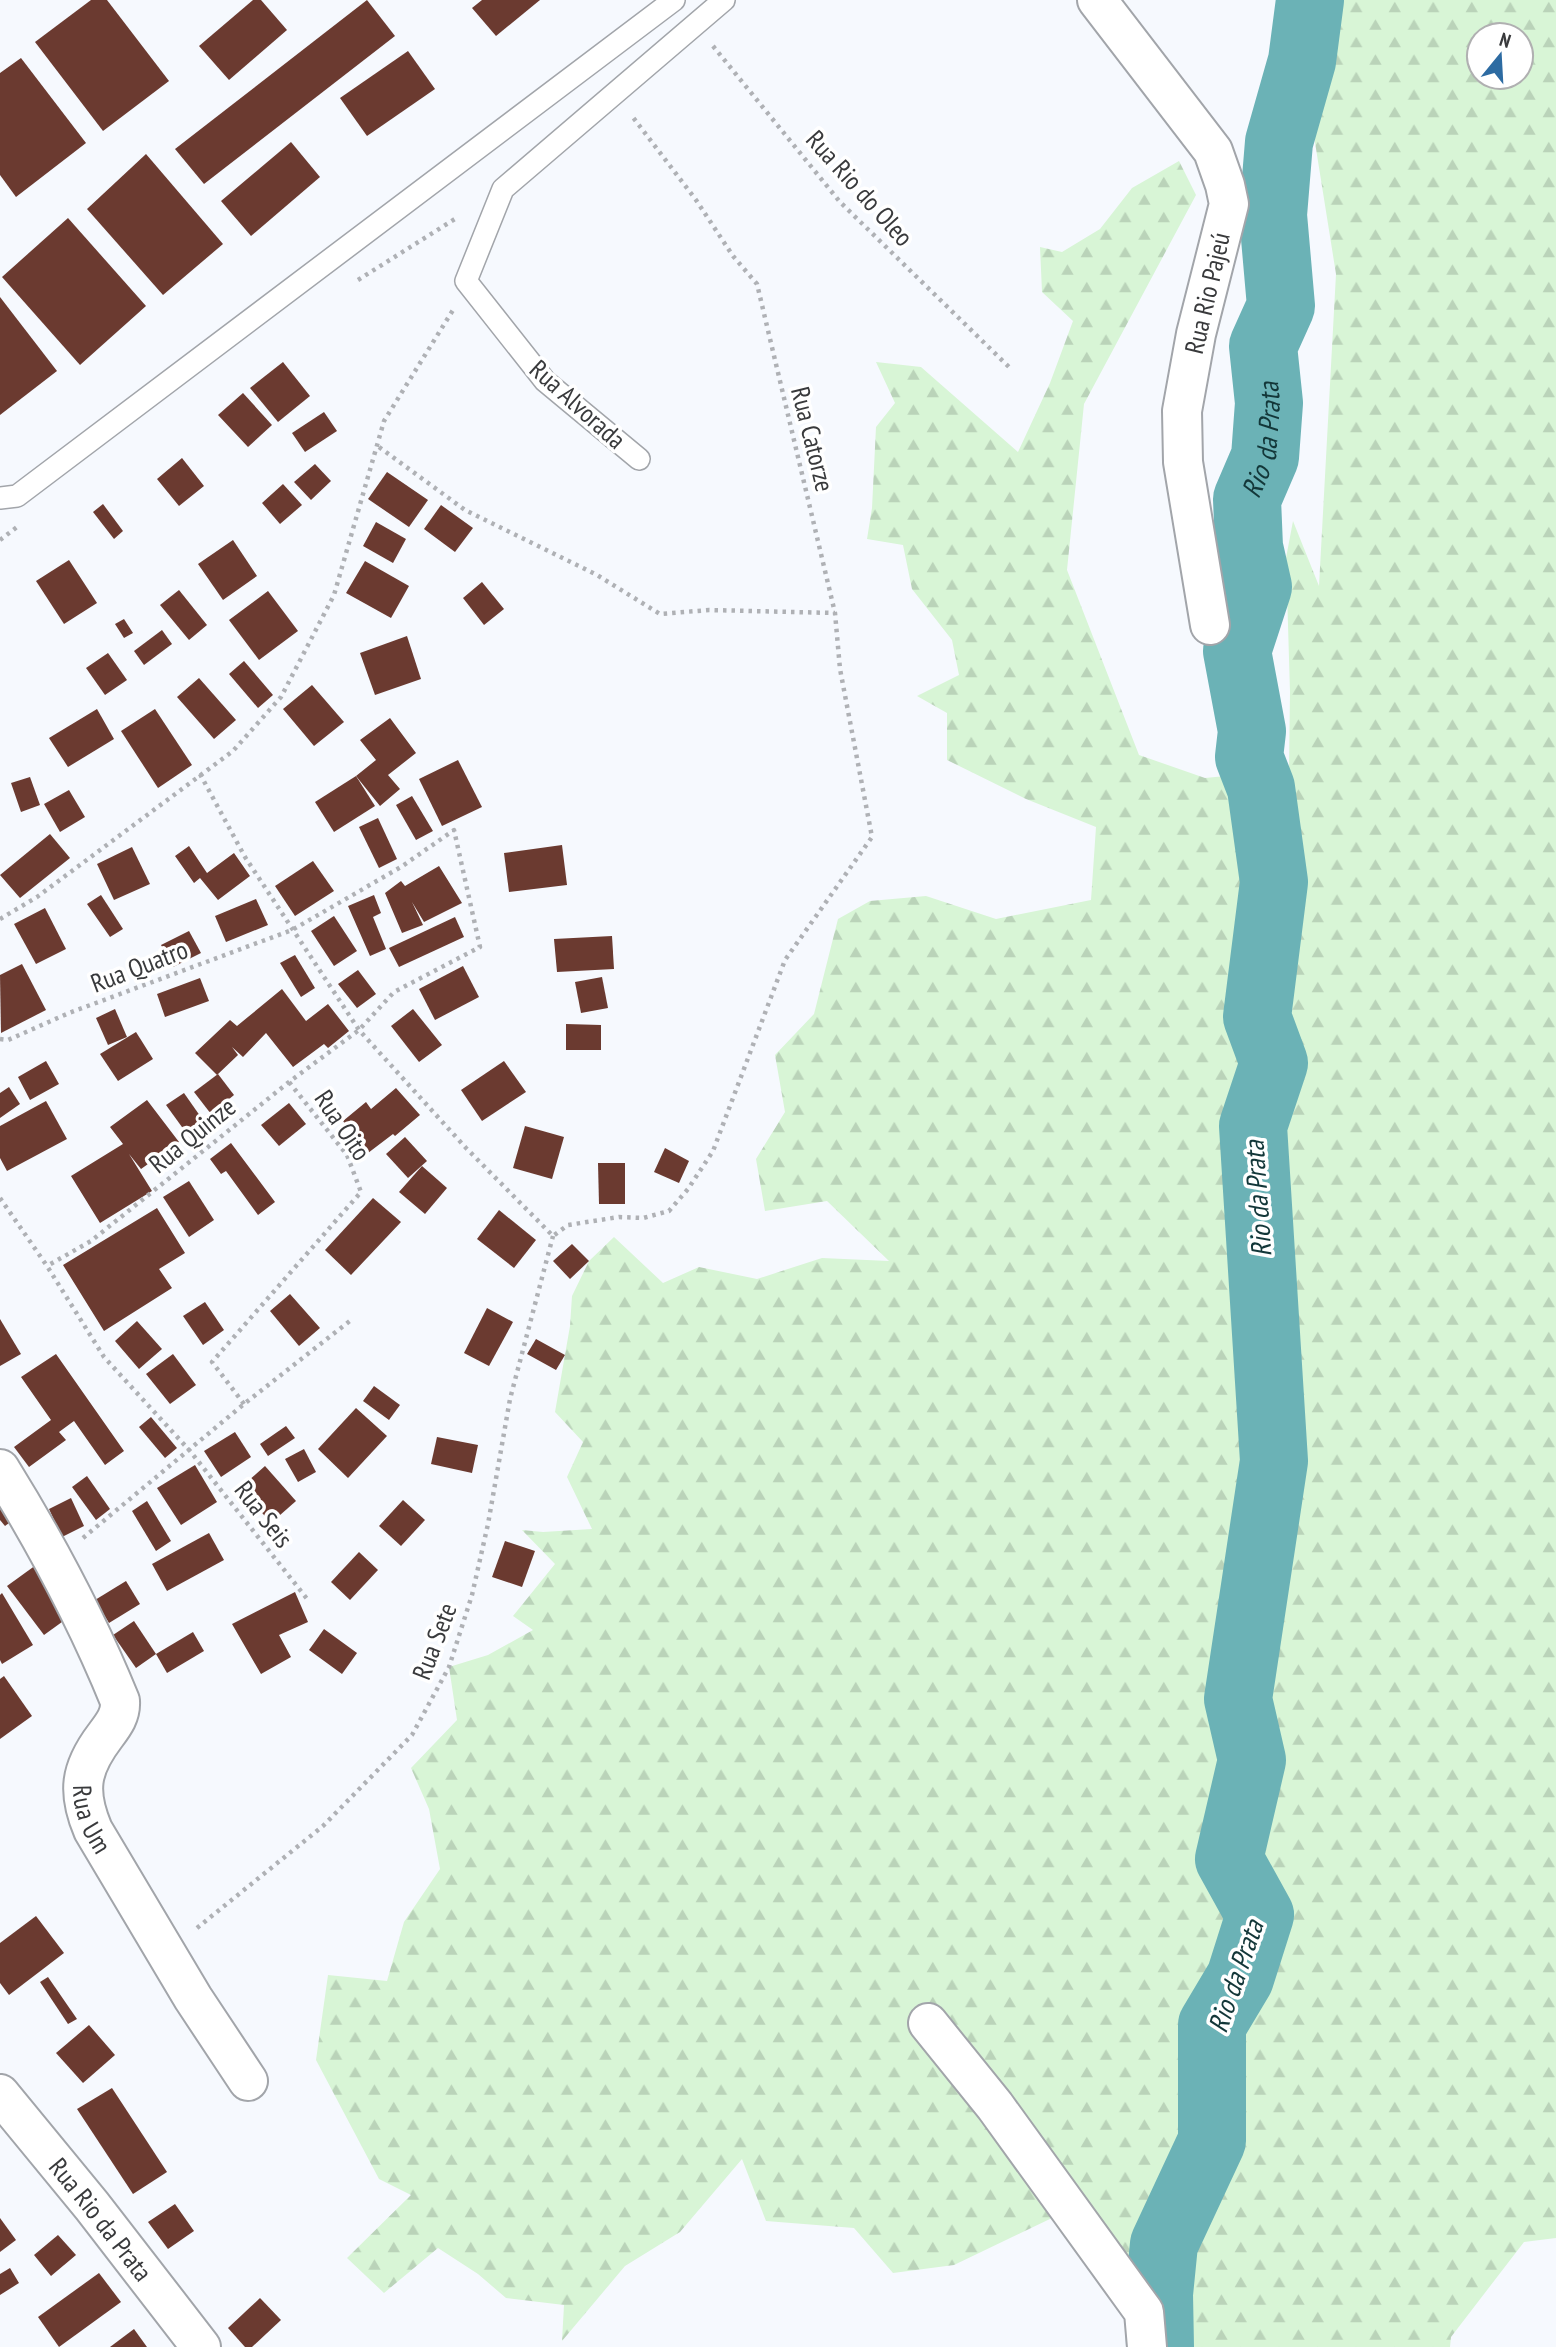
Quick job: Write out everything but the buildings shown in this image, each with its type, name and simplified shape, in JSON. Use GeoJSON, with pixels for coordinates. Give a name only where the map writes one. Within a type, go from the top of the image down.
{"type":"FeatureCollection","features":[{"type":"Feature","properties":{"kind":"street","name":"Rua Rio Pajeú"},"geometry":{"type":"LineString","coordinates":[[1097,0],[1213,150],[1220,165],[1229,205],[1196,334],[1182,411],[1183,462],[1210,625]]}},
{"type":"Feature","properties":{"kind":"street","name":"Rua Um"},"geometry":{"type":"LineString","coordinates":[[0,1469],[28,1514],[89,1630],[120,1700],[120,1710],[114,1724],[93,1752],[87,1767],[83,1784],[83,1806],[93,1830],[193,1998],[248,2081]]}},
{"type":"Feature","properties":{"kind":"street"},"geometry":{"type":"LineString","coordinates":[[928,2023],[995,2106],[1144,2312],[1147,2347]]}},
{"type":"Feature","properties":{"kind":"street","name":"Rua Rio da Prata"},"geometry":{"type":"LineString","coordinates":[[2,2101],[92,2206],[201,2347]]}},
{"type":"Feature","properties":{"kind":"lane"},"geometry":{"type":"LineString","coordinates":[[0,498],[17,496],[674,0]]}},
{"type":"Feature","properties":{"kind":"lane"},"geometry":{"type":"LineString","coordinates":[[466,281],[503,189],[724,0]]}},
{"type":"Feature","properties":{"kind":"lane","name":"Rua Alvorada"},"geometry":{"type":"LineString","coordinates":[[466,281],[545,381],[639,458]]}},
{"type":"Feature","properties":{"kind":"path","name":"Rua Rio do Oleo"},"geometry":{"type":"LineString","coordinates":[[695,23],[840,202],[1009,367]]}},
{"type":"Feature","properties":{"kind":"path","name":"Rua Catorze"},"geometry":{"type":"LineString","coordinates":[[554,1236],[568,1225],[619,1217],[643,1218],[669,1211],[688,1189],[713,1152],[785,960],[872,837],[840,669],[835,612],[757,284],[733,256],[696,200],[615,94]]}},
{"type":"Feature","properties":{"kind":"path"},"geometry":{"type":"LineString","coordinates":[[0,919],[37,897],[233,751],[281,696],[334,595],[384,421],[457,304],[466,281]]}},
{"type":"Feature","properties":{"kind":"path"},"geometry":{"type":"LineString","coordinates":[[378,447],[465,510],[597,575],[660,614],[709,610],[835,612]]}},
{"type":"Feature","properties":{"kind":"path"},"geometry":{"type":"LineString","coordinates":[[200,774],[245,857],[359,1030],[466,1148],[554,1236]]}},
{"type":"Feature","properties":{"kind":"path","name":"Rua Quatro"},"geometry":{"type":"LineString","coordinates":[[0,1039],[8,1040],[69,1013],[292,930],[401,867],[454,830],[480,947],[394,992],[359,1030]]}},
{"type":"Feature","properties":{"kind":"path","name":"Rua Quinze"},"geometry":{"type":"LineString","coordinates":[[47,1266],[91,1241],[289,1082],[359,1030]]}},
{"type":"Feature","properties":{"kind":"path","name":"Rua Oito"},"geometry":{"type":"LineString","coordinates":[[244,1404],[212,1362],[361,1192],[346,1156],[289,1082]]}},
{"type":"Feature","properties":{"kind":"path"},"geometry":{"type":"LineString","coordinates":[[0,1198],[47,1266],[104,1357],[190,1451]]}},
{"type":"Feature","properties":{"kind":"path","name":"Rua Sete"},"geometry":{"type":"LineString","coordinates":[[166,1953],[323,1826],[412,1735],[449,1667],[472,1595],[488,1524],[510,1399],[554,1236]]}},
{"type":"Feature","properties":{"kind":"path"},"geometry":{"type":"LineString","coordinates":[[54,1563],[244,1404],[351,1320]]}},
{"type":"Feature","properties":{"kind":"path","name":"Rua Seis"},"geometry":{"type":"LineString","coordinates":[[190,1451],[308,1600]]}},
{"type":"Feature","properties":{"kind":"green space"},"geometry":{"type":"Polygon","coordinates":[[[1335,0],[1556,0],[1556,2238],[1524,2242],[1451,2337],[1450,2347],[1136,2347],[1132,2330],[1114,2296],[1052,2218],[954,2265],[893,2273],[854,2228],[766,2221],[742,2159],[680,2232],[625,2266],[562,2341],[564,2305],[506,2298],[478,2274],[438,2248],[384,2293],[347,2258],[411,2195],[379,2179],[316,2060],[328,1975],[387,1981],[404,1922],[440,1869],[429,1809],[411,1768],[457,1720],[449,1667],[488,1655],[533,1630],[513,1616],[555,1564],[522,1530],[543,1532],[592,1529],[567,1477],[583,1442],[555,1412],[570,1326],[572,1296],[589,1261],[614,1237],[663,1283],[699,1267],[757,1279],[822,1258],[889,1261],[827,1201],[765,1211],[756,1159],[785,1112],[775,1055],[814,1014],[838,919],[870,901],[926,896],[996,919],[1091,900],[1096,827],[1026,799],[947,760],[947,713],[917,696],[959,675],[952,640],[912,589],[903,545],[867,539],[872,508],[876,427],[895,403],[876,362],[921,367],[1018,452],[1050,383],[1073,321],[1042,292],[1040,247],[1062,252],[1100,229],[1132,188],[1179,161],[1196,195],[1084,404],[1067,570],[1139,755],[1205,778],[1289,770],[1290,692],[1286,558],[1293,521],[1319,586],[1336,274],[1302,61],[1335,0]]]}},
{"type":"Feature","properties":{"kind":"waterway","name":"Rio da Prata"},"geometry":{"type":"LineString","coordinates":[[1160,2347],[1159,2294],[1164,2244],[1212,2141],[1212,2025],[1240,1978],[1260,1915],[1229,1859],[1252,1760],[1238,1699],[1274,1461],[1253,1126],[1274,1063],[1257,1017],[1274,882],[1261,788],[1249,757],[1252,731],[1237,651],[1258,587],[1249,547],[1247,499],[1265,457],[1269,403],[1263,346],[1281,306],[1273,215],[1279,142],[1302,61],[1310,0]]}}]}
